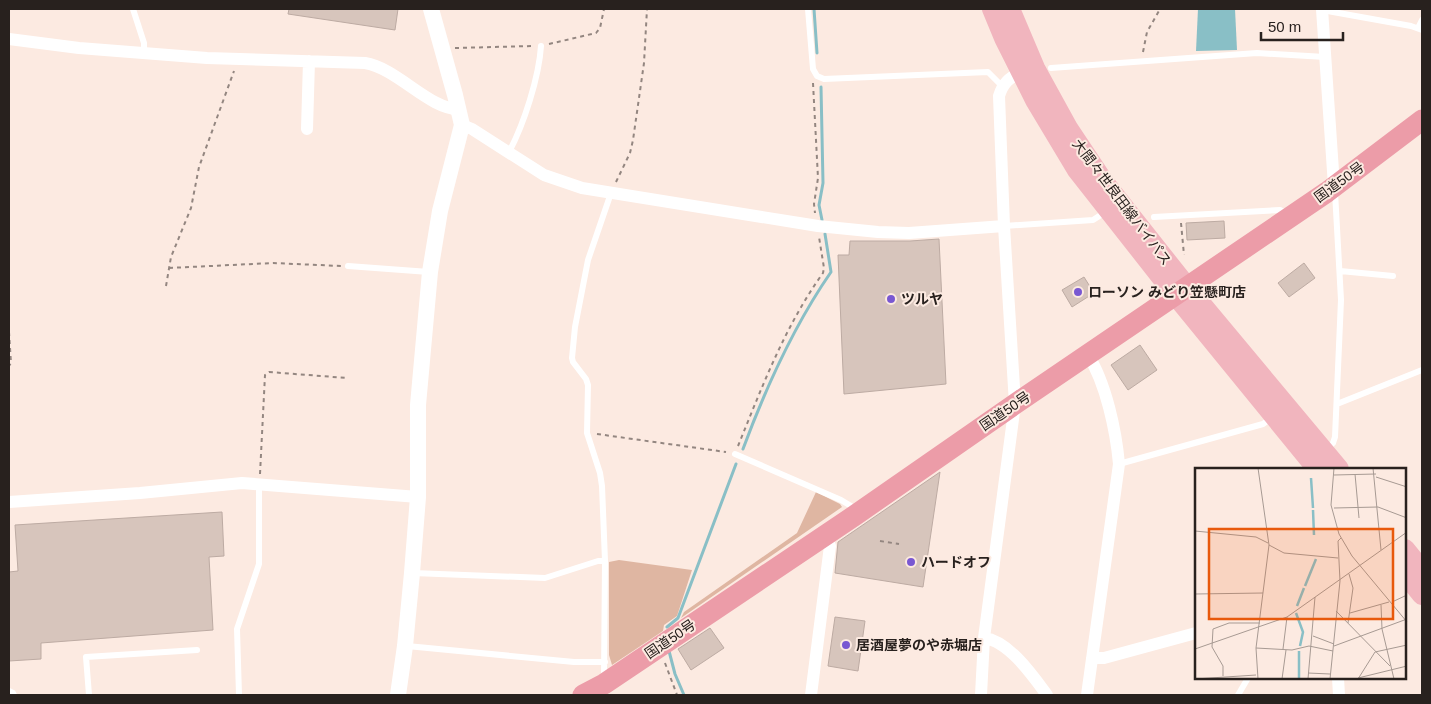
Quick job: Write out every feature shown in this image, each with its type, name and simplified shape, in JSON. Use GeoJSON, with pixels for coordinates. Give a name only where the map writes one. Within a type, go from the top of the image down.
{"type":"FeatureCollection","features":[{"type":"Feature","properties":{"kind":"highway","name":"国道50号"},"geometry":{"type":"LineString","coordinates":[[583,695],[604,689],[659,647],[854,516],[1014,404],[1088,356],[1290,217],[1422,120]]}},
{"type":"Feature","properties":{"kind":"main road","name":"大間々世良田線バイパス"},"geometry":{"type":"LineString","coordinates":[[992,9],[1056,137],[1077,170],[1108,210],[1182,292],[1321,460]]}},
{"type":"Feature","properties":{"kind":"main road","name":"大間々世良田線バイパス"},"geometry":{"type":"LineString","coordinates":[[1010,9],[1035,68],[1068,128],[1182,292],[1274,417],[1321,460],[1337,468]]}},
{"type":"Feature","properties":{"kind":"main road"},"geometry":{"type":"LineString","coordinates":[[1406,551],[1417,569],[1422,595]]}},
{"type":"Feature","properties":{"kind":"street"},"geometry":{"type":"LineString","coordinates":[[398,695],[405,646],[418,497],[418,405],[430,272],[440,211],[462,125],[431,9]]}},
{"type":"Feature","properties":{"kind":"street"},"geometry":{"type":"LineString","coordinates":[[1322,9],[1334,186]]}},
{"type":"Feature","properties":{"kind":"street"},"geometry":{"type":"LineString","coordinates":[[9,39],[79,48],[144,53],[236,59],[372,64],[387,71],[443,107],[459,109]]}},
{"type":"Feature","properties":{"kind":"street"},"geometry":{"type":"LineString","coordinates":[[307,128],[309,61]]}},
{"type":"Feature","properties":{"kind":"street"},"geometry":{"type":"LineString","coordinates":[[981,695],[984,638],[1014,404],[999,96],[1002,86],[1007,80],[1022,72]]}},
{"type":"Feature","properties":{"kind":"street"},"geometry":{"type":"LineString","coordinates":[[462,125],[544,175],[582,188],[818,226],[878,232],[909,233],[1004,226]]}},
{"type":"Feature","properties":{"kind":"street"},"geometry":{"type":"LineString","coordinates":[[1087,695],[1119,464],[1115,432],[1100,379],[1094,364],[1088,356]]}},
{"type":"Feature","properties":{"kind":"street"},"geometry":{"type":"LineString","coordinates":[[9,502],[140,493],[242,483],[418,497]]}},
{"type":"Feature","properties":{"kind":"street"},"geometry":{"type":"LineString","coordinates":[[811,695],[830,546],[825,535]]}},
{"type":"Feature","properties":{"kind":"street"},"geometry":{"type":"LineString","coordinates":[[1092,658],[1104,658],[1195,633]]}},
{"type":"Feature","properties":{"kind":"street"},"geometry":{"type":"LineString","coordinates":[[984,638],[994,640],[1010,652],[1047,695]]}},
{"type":"Feature","properties":{"kind":"street"},"geometry":{"type":"LineString","coordinates":[[1338,679],[1339,695]]}},
{"type":"Feature","properties":{"kind":"lane"},"geometry":{"type":"LineString","coordinates":[[133,9],[144,43],[144,53]]}},
{"type":"Feature","properties":{"kind":"lane"},"geometry":{"type":"LineString","coordinates":[[808,9],[813,70],[817,76],[831,79],[988,72],[1002,86]]}},
{"type":"Feature","properties":{"kind":"lane"},"geometry":{"type":"LineString","coordinates":[[1322,9],[1420,29],[1422,20]]}},
{"type":"Feature","properties":{"kind":"lane"},"geometry":{"type":"LineString","coordinates":[[509,152],[514,143],[532,91],[541,46]]}},
{"type":"Feature","properties":{"kind":"lane"},"geometry":{"type":"LineString","coordinates":[[1051,68],[1256,53],[1326,57]]}},
{"type":"Feature","properties":{"kind":"lane"},"geometry":{"type":"LineString","coordinates":[[1321,460],[1335,441],[1337,404],[1341,300],[1334,186]]}},
{"type":"Feature","properties":{"kind":"lane"},"geometry":{"type":"LineString","coordinates":[[604,689],[602,486],[598,467],[588,441],[588,385],[572,358],[575,327],[588,260],[611,193]]}},
{"type":"Feature","properties":{"kind":"lane"},"geometry":{"type":"LineString","coordinates":[[1004,226],[1093,220],[1108,210]]}},
{"type":"Feature","properties":{"kind":"lane"},"geometry":{"type":"LineString","coordinates":[[1154,218],[1280,210],[1287,213],[1290,217]]}},
{"type":"Feature","properties":{"kind":"lane"},"geometry":{"type":"LineString","coordinates":[[348,266],[430,272]]}},
{"type":"Feature","properties":{"kind":"lane"},"geometry":{"type":"LineString","coordinates":[[1340,271],[1393,276]]}},
{"type":"Feature","properties":{"kind":"lane"},"geometry":{"type":"LineString","coordinates":[[1337,404],[1422,370]]}},
{"type":"Feature","properties":{"kind":"lane"},"geometry":{"type":"LineString","coordinates":[[1119,464],[1262,424],[1274,417]]}},
{"type":"Feature","properties":{"kind":"lane"},"geometry":{"type":"LineString","coordinates":[[735,454],[841,500],[851,506],[854,516]]}},
{"type":"Feature","properties":{"kind":"lane"},"geometry":{"type":"LineString","coordinates":[[239,695],[236,629],[259,564],[259,484]]}},
{"type":"Feature","properties":{"kind":"lane"},"geometry":{"type":"LineString","coordinates":[[412,573],[545,578],[598,561],[604,561]]}},
{"type":"Feature","properties":{"kind":"lane"},"geometry":{"type":"LineString","coordinates":[[405,646],[574,662],[605,662]]}},
{"type":"Feature","properties":{"kind":"lane"},"geometry":{"type":"LineString","coordinates":[[89,695],[86,657],[197,650]]}},
{"type":"Feature","properties":{"kind":"lane"},"geometry":{"type":"LineString","coordinates":[[1238,695],[1247,679]]}},
{"type":"Feature","properties":{"kind":"lane"},"geometry":{"type":"LineString","coordinates":[[9,691],[14,695]]}},
{"type":"Feature","properties":{"kind":"path"},"geometry":{"type":"LineString","coordinates":[[442,48],[541,46],[588,36],[596,33],[600,28],[604,9]]}},
{"type":"Feature","properties":{"kind":"path"},"geometry":{"type":"LineString","coordinates":[[611,193],[630,153],[633,140],[644,63],[647,9]]}},
{"type":"Feature","properties":{"kind":"path"},"geometry":{"type":"LineString","coordinates":[[1143,62],[1143,49],[1147,32],[1160,9]]}},
{"type":"Feature","properties":{"kind":"path"},"geometry":{"type":"LineString","coordinates":[[166,286],[171,257],[191,208],[199,167],[236,65],[236,59]]}},
{"type":"Feature","properties":{"kind":"path"},"geometry":{"type":"LineString","coordinates":[[587,433],[735,454],[775,357],[823,273],[824,268],[814,204],[818,178],[813,70]]}},
{"type":"Feature","properties":{"kind":"path"},"geometry":{"type":"LineString","coordinates":[[1180,216],[1184,255]]}},
{"type":"Feature","properties":{"kind":"path"},"geometry":{"type":"LineString","coordinates":[[169,268],[273,263],[348,266]]}},
{"type":"Feature","properties":{"kind":"path"},"geometry":{"type":"LineString","coordinates":[[9,332],[11,364],[9,366]]}},
{"type":"Feature","properties":{"kind":"path"},"geometry":{"type":"LineString","coordinates":[[259,484],[265,375],[269,372],[347,378]]}},
{"type":"Feature","properties":{"kind":"path"},"geometry":{"type":"LineString","coordinates":[[880,541],[899,544]]}},
{"type":"Feature","properties":{"kind":"path"},"geometry":{"type":"LineString","coordinates":[[659,647],[677,695]]}},
{"type":"Feature","properties":{"kind":"shaded area"},"geometry":{"type":"Polygon","coordinates":[[[816,492],[840,504],[842,507],[681,618],[684,612],[797,533],[816,492]]]}},
{"type":"Feature","properties":{"kind":"shaded area"},"geometry":{"type":"Polygon","coordinates":[[[619,560],[692,570],[677,616],[664,625],[663,631],[612,665],[609,655],[609,562],[619,560]]]}},
{"type":"Feature","properties":{"kind":"water"},"geometry":{"type":"Polygon","coordinates":[[[1198,9],[1235,9],[1237,50],[1196,51],[1198,9]]]}},
{"type":"Feature","properties":{"kind":"building"},"geometry":{"type":"Polygon","coordinates":[[[289,9],[398,9],[395,30],[288,14],[289,9]]]}},
{"type":"Feature","properties":{"kind":"building"},"geometry":{"type":"Polygon","coordinates":[[[1224,221],[1225,238],[1187,240],[1186,223],[1224,221]]]}},
{"type":"Feature","properties":{"kind":"building"},"geometry":{"type":"Polygon","coordinates":[[[939,239],[946,384],[844,394],[838,255],[849,255],[850,241],[939,239]]]}},
{"type":"Feature","properties":{"kind":"building"},"geometry":{"type":"Polygon","coordinates":[[[1304,263],[1315,278],[1289,297],[1278,283],[1304,263]]]}},
{"type":"Feature","properties":{"kind":"building","name":"ローソン みどり笠懸町店"},"geometry":{"type":"Polygon","coordinates":[[[1084,277],[1094,293],[1072,307],[1062,290],[1084,277]]]}},
{"type":"Feature","properties":{"kind":"building"},"geometry":{"type":"Polygon","coordinates":[[[1140,345],[1157,370],[1128,390],[1111,365],[1140,345]]]}},
{"type":"Feature","properties":{"kind":"building"},"geometry":{"type":"Polygon","coordinates":[[[940,472],[923,587],[835,573],[838,542],[940,472]]]}},
{"type":"Feature","properties":{"kind":"building"},"geometry":{"type":"Polygon","coordinates":[[[222,512],[224,556],[209,557],[213,630],[41,643],[41,659],[9,661],[9,572],[18,571],[15,525],[222,512]]]}},
{"type":"Feature","properties":{"kind":"building"},"geometry":{"type":"Polygon","coordinates":[[[835,617],[865,621],[858,671],[828,666],[835,617]]]}},
{"type":"Feature","properties":{"kind":"building"},"geometry":{"type":"Polygon","coordinates":[[[710,628],[724,648],[691,670],[678,649],[710,628]]]}},
{"type":"Feature","properties":{"kind":"waterway"},"geometry":{"type":"LineString","coordinates":[[814,9],[817,53]]}},
{"type":"Feature","properties":{"kind":"waterway"},"geometry":{"type":"LineString","coordinates":[[821,87],[823,183],[819,205],[822,220]]}},
{"type":"Feature","properties":{"kind":"waterway"},"geometry":{"type":"LineString","coordinates":[[743,449],[781,358],[804,314],[831,272],[825,234]]}},
{"type":"Feature","properties":{"kind":"waterway"},"geometry":{"type":"LineString","coordinates":[[667,627],[678,618],[736,464]]}},
{"type":"Feature","properties":{"kind":"waterway"},"geometry":{"type":"LineString","coordinates":[[669,651],[675,674],[684,695]]}},
{"type":"Feature","properties":{"kind":"place","name":"ローソン みどり笠懸町店"},"geometry":{"type":"Point","coordinates":[1078,292]}},
{"type":"Feature","properties":{"kind":"place","name":"ツルヤ"},"geometry":{"type":"Point","coordinates":[891,299]}},
{"type":"Feature","properties":{"kind":"place","name":"ハードオフ"},"geometry":{"type":"Point","coordinates":[911,562]}},
{"type":"Feature","properties":{"kind":"place","name":"居酒屋夢のや赤堀店"},"geometry":{"type":"Point","coordinates":[846,645]}}]}
